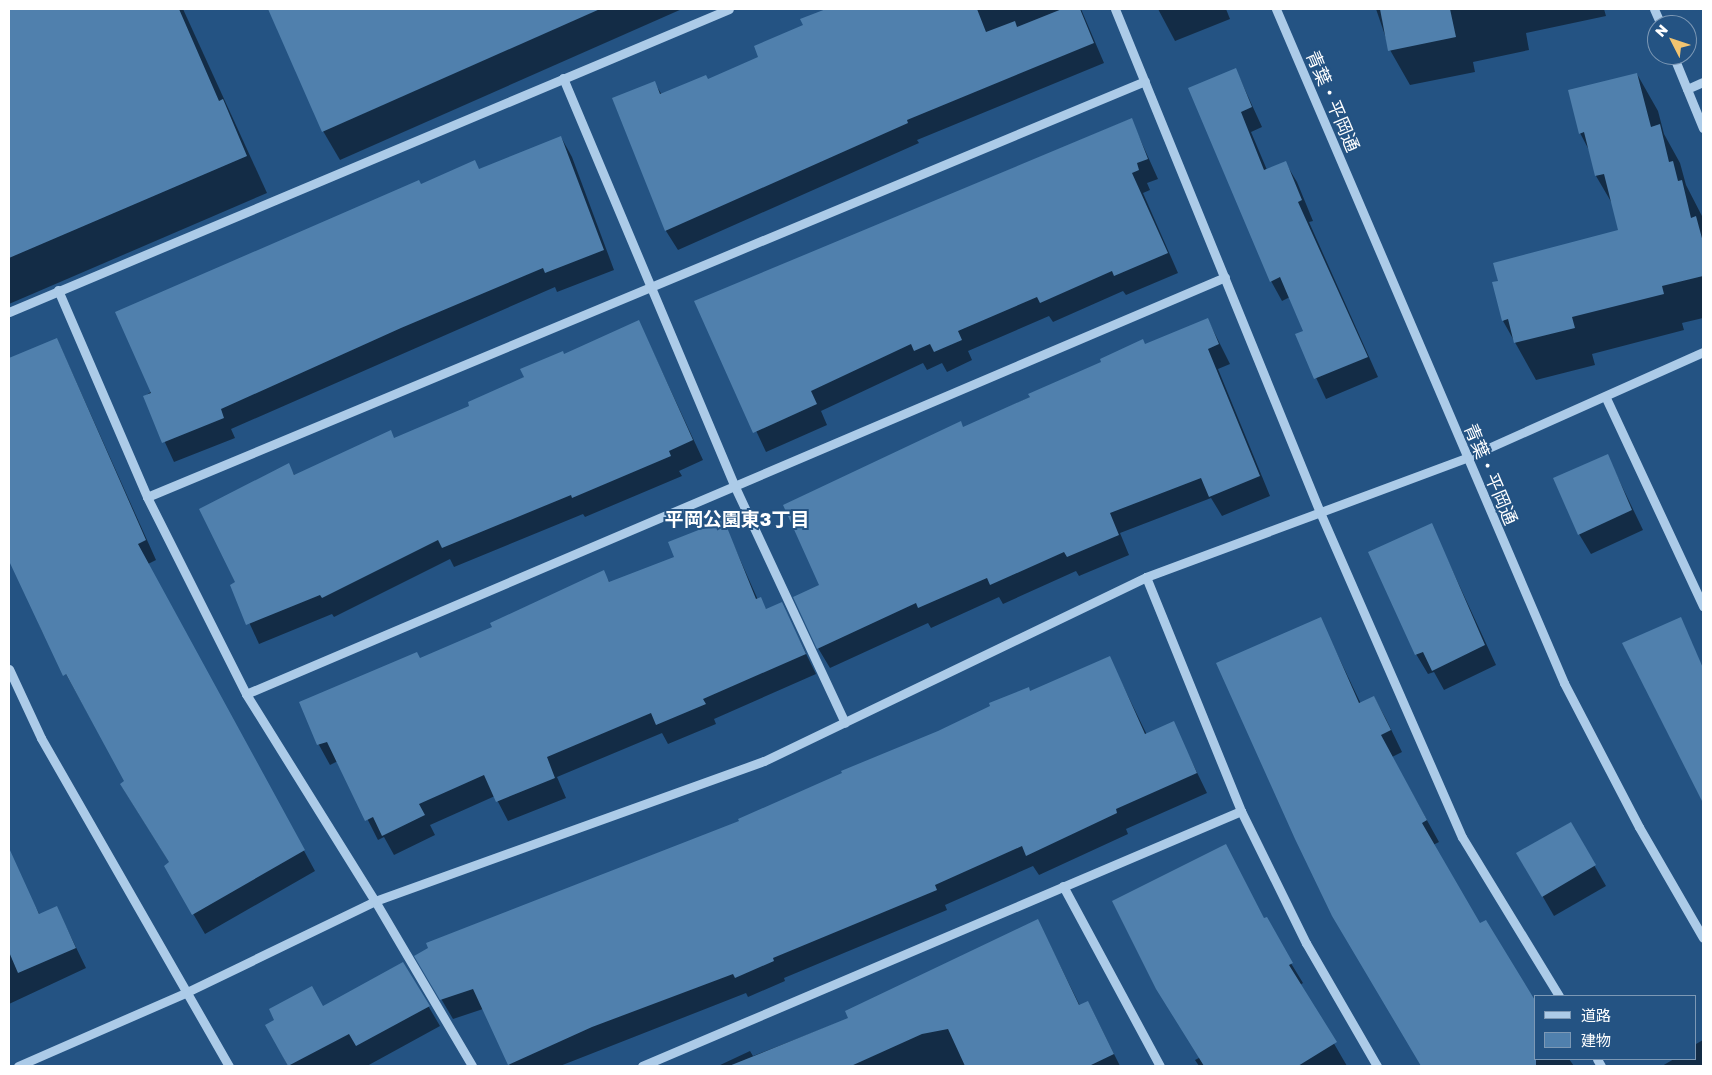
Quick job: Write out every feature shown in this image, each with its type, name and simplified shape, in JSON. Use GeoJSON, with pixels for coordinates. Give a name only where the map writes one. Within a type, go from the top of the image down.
{"type":"FeatureCollection","features":[{"type":"Feature","properties":{"kind":"street"},"geometry":{"type":"LineString","coordinates":[[9,312],[729,9]]}},
{"type":"Feature","properties":{"kind":"street"},"geometry":{"type":"LineString","coordinates":[[1115,9],[1320,510],[1462,837],[1558,995]]}},
{"type":"Feature","properties":{"kind":"street","name":"青葉・平岡通"},"geometry":{"type":"LineString","coordinates":[[1276,9],[1466,458],[1564,683],[1639,827],[1703,938]]}},
{"type":"Feature","properties":{"kind":"street"},"geometry":{"type":"LineString","coordinates":[[1677,65],[1703,128]]}},
{"type":"Feature","properties":{"kind":"street"},"geometry":{"type":"LineString","coordinates":[[564,78],[651,289],[736,487],[845,723]]}},
{"type":"Feature","properties":{"kind":"street"},"geometry":{"type":"LineString","coordinates":[[147,497],[651,289],[1146,81]]}},
{"type":"Feature","properties":{"kind":"street"},"geometry":{"type":"LineString","coordinates":[[1687,88],[1703,82]]}},
{"type":"Feature","properties":{"kind":"street"},"geometry":{"type":"LineString","coordinates":[[246,694],[736,487],[1225,277]]}},
{"type":"Feature","properties":{"kind":"street"},"geometry":{"type":"LineString","coordinates":[[58,290],[147,497],[246,694],[375,901],[472,1066]]}},
{"type":"Feature","properties":{"kind":"street"},"geometry":{"type":"LineString","coordinates":[[18,1066],[186,992],[375,901],[764,761],[1146,577],[1320,510],[1466,458],[1606,398],[1703,352]]}},
{"type":"Feature","properties":{"kind":"street"},"geometry":{"type":"LineString","coordinates":[[1606,398],[1703,606]]}},
{"type":"Feature","properties":{"kind":"street"},"geometry":{"type":"LineString","coordinates":[[1146,577],[1241,811],[1306,943],[1377,1066]]}},
{"type":"Feature","properties":{"kind":"street"},"geometry":{"type":"LineString","coordinates":[[9,669],[40,738],[229,1066]]}},
{"type":"Feature","properties":{"kind":"street"},"geometry":{"type":"LineString","coordinates":[[642,1066],[1241,811]]}},
{"type":"Feature","properties":{"kind":"street"},"geometry":{"type":"LineString","coordinates":[[1063,886],[1160,1066]]}},
{"type":"Feature","properties":{"kind":"building"},"geometry":{"type":"Polygon","coordinates":[[[9,9],[179,9],[219,101],[223,99],[247,156],[9,258],[9,9]]]}},
{"type":"Feature","properties":{"kind":"building"},"geometry":{"type":"Polygon","coordinates":[[[268,9],[600,9],[322,132],[268,9]]]}},
{"type":"Feature","properties":{"kind":"building"},"geometry":{"type":"Polygon","coordinates":[[[826,9],[977,9],[986,32],[1015,21],[1017,27],[1062,9],[1080,9],[1094,43],[907,120],[908,123],[665,231],[612,98],[655,81],[660,94],[706,75],[708,79],[758,57],[754,46],[803,25],[800,19],[826,9]]]}},
{"type":"Feature","properties":{"kind":"building"},"geometry":{"type":"Polygon","coordinates":[[[1380,9],[1450,9],[1456,37],[1388,51],[1380,9]]]}},
{"type":"Feature","properties":{"kind":"building"},"geometry":{"type":"Polygon","coordinates":[[[1236,68],[1252,107],[1241,112],[1264,170],[1286,161],[1302,200],[1298,202],[1368,357],[1314,379],[1295,334],[1303,331],[1280,277],[1270,282],[1188,88],[1236,68]]]}},
{"type":"Feature","properties":{"kind":"building"},"geometry":{"type":"Polygon","coordinates":[[[1637,73],[1651,127],[1660,124],[1669,162],[1673,161],[1678,181],[1682,180],[1691,218],[1696,216],[1703,242],[1703,276],[1662,286],[1664,294],[1572,317],[1575,328],[1514,343],[1508,319],[1502,321],[1492,282],[1498,281],[1493,263],[1618,230],[1604,174],[1595,176],[1584,132],[1579,134],[1568,90],[1637,73]]]}},
{"type":"Feature","properties":{"kind":"building"},"geometry":{"type":"Polygon","coordinates":[[[1132,118],[1148,159],[1137,163],[1139,170],[1132,173],[1168,253],[1114,276],[1112,271],[1040,303],[1037,297],[958,331],[962,340],[934,352],[930,344],[914,351],[911,344],[811,391],[817,404],[753,433],[694,301],[1132,118]]]}},
{"type":"Feature","properties":{"kind":"building"},"geometry":{"type":"Polygon","coordinates":[[[561,136],[604,250],[545,273],[543,268],[401,328],[221,409],[224,418],[162,443],[143,396],[151,393],[115,312],[419,180],[421,184],[475,160],[479,169],[561,136]]]}},
{"type":"Feature","properties":{"kind":"building"},"geometry":{"type":"Polygon","coordinates":[[[1208,318],[1219,344],[1208,349],[1260,476],[1209,497],[1201,478],[1110,513],[1119,535],[1067,557],[1064,552],[990,585],[987,578],[918,608],[916,603],[817,649],[793,597],[819,585],[783,505],[961,421],[963,427],[1030,397],[1028,394],[1101,362],[1100,359],[1143,339],[1145,344],[1208,318]]]}},
{"type":"Feature","properties":{"kind":"building"},"geometry":{"type":"Polygon","coordinates":[[[639,320],[693,440],[669,451],[671,456],[572,498],[571,495],[442,548],[438,540],[322,598],[320,595],[246,625],[230,585],[235,582],[199,509],[289,463],[294,475],[391,430],[394,438],[469,406],[468,402],[524,377],[520,369],[563,351],[564,354],[639,320]]]}},
{"type":"Feature","properties":{"kind":"building"},"geometry":{"type":"Polygon","coordinates":[[[57,338],[146,540],[138,544],[305,850],[192,915],[164,866],[169,862],[120,784],[124,781],[66,674],[63,676],[9,561],[9,358],[57,338]]]}},
{"type":"Feature","properties":{"kind":"building"},"geometry":{"type":"Polygon","coordinates":[[[1608,454],[1632,510],[1578,535],[1553,478],[1608,454]]]}},
{"type":"Feature","properties":{"kind":"building"},"geometry":{"type":"Polygon","coordinates":[[[724,520],[756,599],[761,597],[766,609],[782,602],[806,654],[703,699],[706,704],[656,725],[651,713],[547,757],[555,778],[496,802],[484,775],[419,804],[425,815],[382,836],[373,817],[365,821],[327,742],[317,745],[299,702],[417,652],[420,658],[492,627],[490,623],[604,570],[609,582],[674,557],[668,542],[724,520]]]}},
{"type":"Feature","properties":{"kind":"building"},"geometry":{"type":"Polygon","coordinates":[[[1432,523],[1485,645],[1432,671],[1423,652],[1415,655],[1368,552],[1432,523]]]}},
{"type":"Feature","properties":{"kind":"building"},"geometry":{"type":"Polygon","coordinates":[[[1321,617],[1359,703],[1374,696],[1391,730],[1381,735],[1427,820],[1422,823],[1480,923],[1486,920],[1534,999],[1534,1060],[1536,1060],[1536,1066],[1421,1066],[1332,916],[1295,839],[1216,663],[1321,617]]]}},
{"type":"Feature","properties":{"kind":"building"},"geometry":{"type":"Polygon","coordinates":[[[1681,617],[1703,668],[1703,803],[1622,643],[1681,617]]]}},
{"type":"Feature","properties":{"kind":"building"},"geometry":{"type":"Polygon","coordinates":[[[1110,656],[1145,734],[1174,721],[1197,773],[1116,809],[1117,813],[1026,856],[1022,846],[935,885],[937,890],[773,958],[774,961],[735,978],[733,974],[592,1027],[508,1065],[473,989],[440,1000],[414,956],[428,948],[426,943],[739,821],[738,819],[842,773],[841,771],[938,731],[990,706],[989,703],[1029,687],[1030,691],[1110,656]]]}},
{"type":"Feature","properties":{"kind":"building"},"geometry":{"type":"Polygon","coordinates":[[[1571,822],[1596,865],[1542,897],[1516,853],[1571,822]]]}},
{"type":"Feature","properties":{"kind":"building"},"geometry":{"type":"Polygon","coordinates":[[[1226,844],[1264,918],[1267,917],[1293,963],[1289,965],[1337,1042],[1298,1066],[1204,1066],[1156,989],[1112,901],[1226,844]]]}},
{"type":"Feature","properties":{"kind":"building"},"geometry":{"type":"Polygon","coordinates":[[[9,848],[39,914],[57,906],[76,948],[18,973],[9,952],[9,848]]]}},
{"type":"Feature","properties":{"kind":"building"},"geometry":{"type":"Polygon","coordinates":[[[1038,919],[1079,1005],[1088,1001],[1114,1054],[1089,1066],[965,1066],[948,1029],[922,1034],[851,1066],[729,1066],[848,1018],[845,1011],[1038,919]]]}},
{"type":"Feature","properties":{"kind":"building"},"geometry":{"type":"Polygon","coordinates":[[[403,962],[430,1006],[356,1046],[349,1034],[288,1066],[265,1025],[274,1020],[269,1009],[312,986],[323,1006],[403,962]]]}},
{"type":"Feature","properties":{"kind":"district","name":"平岡公園東3丁目"},"geometry":{"type":"Point","coordinates":[737,519]}}]}
